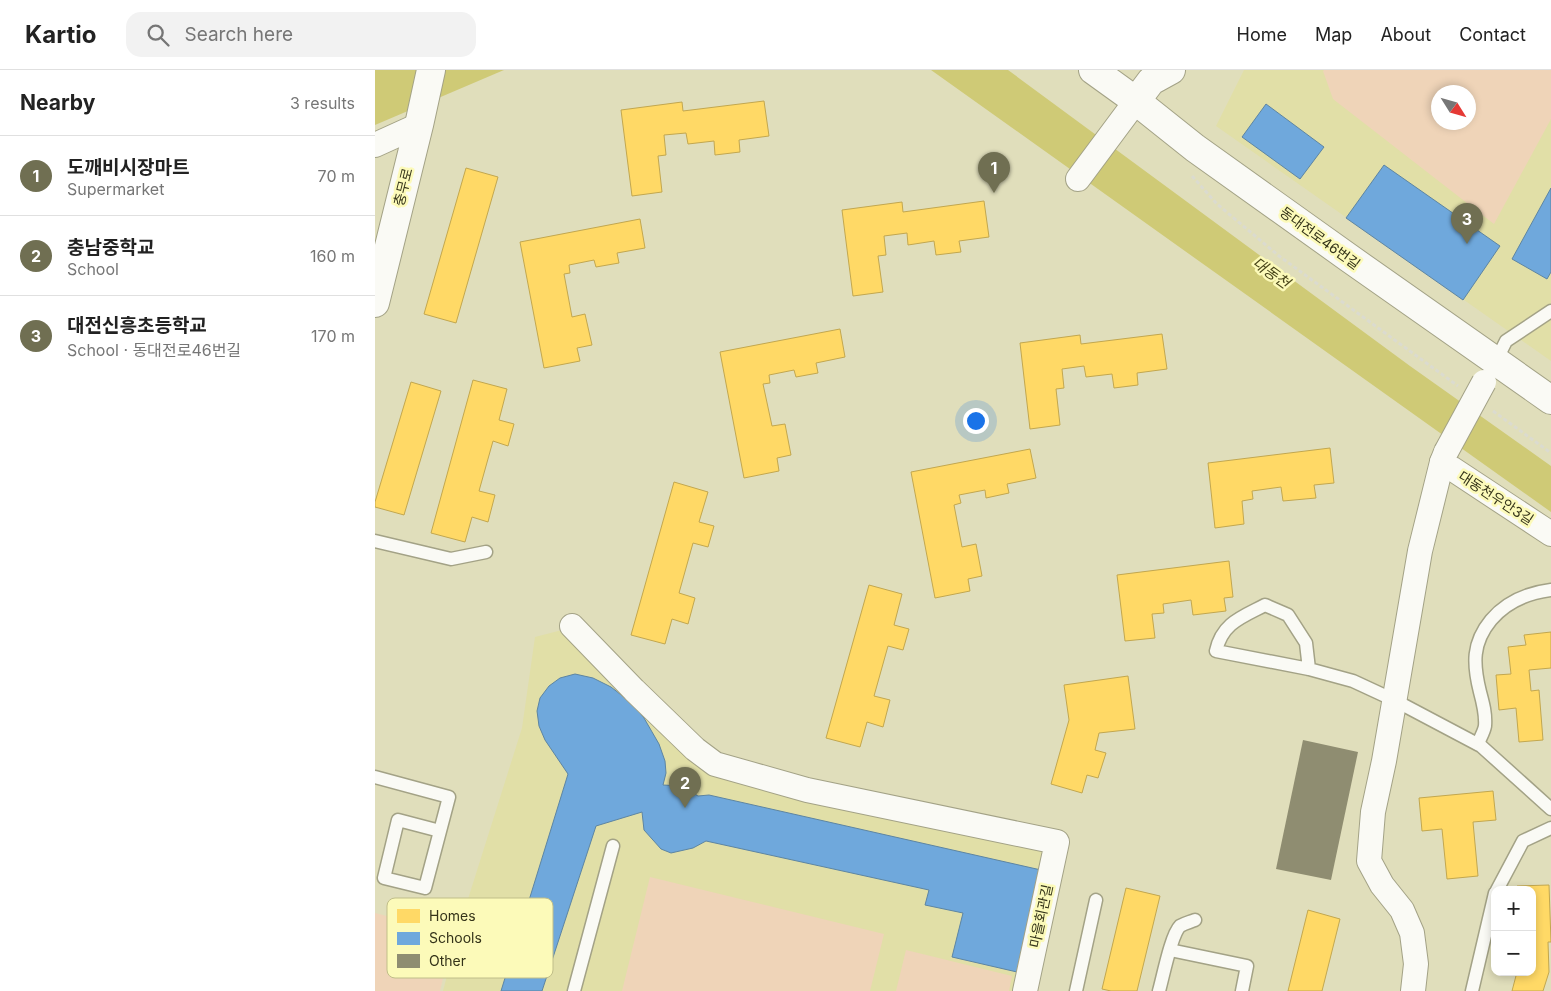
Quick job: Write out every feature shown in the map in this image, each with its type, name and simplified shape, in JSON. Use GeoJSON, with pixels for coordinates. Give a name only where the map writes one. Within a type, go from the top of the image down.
{"type":"FeatureCollection","features":[{"type":"Feature","properties":{"kind":"street","name":"충무로"},"geometry":{"type":"LineString","coordinates":[[375,303],[431,70]]}},
{"type":"Feature","properties":{"kind":"street","name":"동대전로46번길"},"geometry":{"type":"LineString","coordinates":[[1093,70],[1147,88],[1195,148],[1349,258],[1490,371],[1551,400]]}},
{"type":"Feature","properties":{"kind":"street"},"geometry":{"type":"LineString","coordinates":[[1078,179],[1147,88]]}},
{"type":"Feature","properties":{"kind":"street"},"geometry":{"type":"LineString","coordinates":[[375,145],[419,125]]}},
{"type":"Feature","properties":{"kind":"street"},"geometry":{"type":"LineString","coordinates":[[1413,991],[1416,964],[1412,933],[1403,910],[1383,885],[1369,861],[1373,812],[1395,700],[1420,551],[1444,457],[1490,371]]}},
{"type":"Feature","properties":{"kind":"street","name":"대동천우안3길"},"geometry":{"type":"LineString","coordinates":[[1444,457],[1551,534]]}},
{"type":"Feature","properties":{"kind":"street","name":"마을회관길"},"geometry":{"type":"LineString","coordinates":[[572,626],[641,697],[695,749],[715,764],[807,790],[1057,842],[1025,991]]}},
{"type":"Feature","properties":{"kind":"lane"},"geometry":{"type":"LineString","coordinates":[[1490,371],[1506,341],[1551,311]]}},
{"type":"Feature","properties":{"kind":"lane"},"geometry":{"type":"LineString","coordinates":[[375,541],[451,559],[486,552]]}},
{"type":"Feature","properties":{"kind":"lane"},"geometry":{"type":"LineString","coordinates":[[1478,744],[1485,728],[1485,712],[1477,681],[1475,652],[1482,631],[1500,609],[1531,593],[1551,590]]}},
{"type":"Feature","properties":{"kind":"lane"},"geometry":{"type":"LineString","coordinates":[[1309,669],[1305,643],[1288,615],[1265,605],[1234,621],[1219,638],[1216,652],[1309,669],[1353,682],[1395,700],[1478,744],[1551,809]]}},
{"type":"Feature","properties":{"kind":"lane"},"geometry":{"type":"LineString","coordinates":[[375,776],[449,798],[425,888],[383,878],[398,820],[440,831]]}},
{"type":"Feature","properties":{"kind":"lane"},"geometry":{"type":"LineString","coordinates":[[1499,886],[1523,841],[1551,828]]}},
{"type":"Feature","properties":{"kind":"lane"},"geometry":{"type":"LineString","coordinates":[[574,991],[613,846]]}},
{"type":"Feature","properties":{"kind":"lane"},"geometry":{"type":"LineString","coordinates":[[1075,991],[1096,900]]}},
{"type":"Feature","properties":{"kind":"lane"},"geometry":{"type":"LineString","coordinates":[[1472,991],[1491,911]]}},
{"type":"Feature","properties":{"kind":"lane"},"geometry":{"type":"LineString","coordinates":[[1159,991],[1173,938],[1179,927],[1195,920]]}},
{"type":"Feature","properties":{"kind":"lane"},"geometry":{"type":"LineString","coordinates":[[1170,950],[1247,966],[1242,991]]}},
{"type":"Feature","properties":{"kind":"path"},"geometry":{"type":"LineString","coordinates":[[1195,148],[1187,159],[1185,167],[1217,204],[1279,256],[1459,387]]}},
{"type":"Feature","properties":{"kind":"path"},"geometry":{"type":"LineString","coordinates":[[1490,409],[1551,453]]}},
{"type":"Feature","properties":{"kind":"shaded area"},"geometry":{"type":"Polygon","coordinates":[[[1244,70],[1551,70],[1551,361],[1216,126],[1244,70]]]}},
{"type":"Feature","properties":{"kind":"shaded area"},"geometry":{"type":"Polygon","coordinates":[[[1324,70],[1551,70],[1551,119],[1494,224],[1333,99],[1324,70]]]}},
{"type":"Feature","properties":{"kind":"shaded area"},"geometry":{"type":"Polygon","coordinates":[[[562,630],[698,764],[1050,853],[1016,991],[443,991],[446,978],[553,978],[553,898],[468,898],[522,728],[535,637],[562,630]]]}},
{"type":"Feature","properties":{"kind":"shaded area"},"geometry":{"type":"Polygon","coordinates":[[[650,877],[884,934],[870,991],[622,991],[650,877]]]}},
{"type":"Feature","properties":{"kind":"shaded area"},"geometry":{"type":"Polygon","coordinates":[[[375,913],[387,916],[387,978],[443,978],[440,991],[375,991],[375,913]]]}},
{"type":"Feature","properties":{"kind":"shaded area"},"geometry":{"type":"Polygon","coordinates":[[[906,950],[1012,976],[1009,991],[896,991],[906,950]]]}},
{"type":"Feature","properties":{"kind":"water"},"geometry":{"type":"Polygon","coordinates":[[[375,70],[504,70],[375,125],[375,70]]]}},
{"type":"Feature","properties":{"kind":"water","name":"대동천"},"geometry":{"type":"Polygon","coordinates":[[[931,70],[1008,70],[1410,366],[1551,466],[1551,512],[931,70]]]}},
{"type":"Feature","properties":{"kind":"building: Homes"},"geometry":{"type":"Polygon","coordinates":[[[764,101],[769,136],[739,140],[740,152],[715,155],[714,141],[688,144],[686,133],[664,135],[666,155],[658,156],[662,192],[632,196],[621,110],[682,102],[683,111],[764,101]]]}},
{"type":"Feature","properties":{"kind":"building: Homes"},"geometry":{"type":"Polygon","coordinates":[[[466,168],[498,177],[456,323],[424,314],[466,168]]]}},
{"type":"Feature","properties":{"kind":"building: Homes"},"geometry":{"type":"Polygon","coordinates":[[[984,201],[989,237],[959,241],[961,252],[936,255],[934,241],[908,245],[907,233],[884,236],[886,255],[878,256],[883,292],[853,296],[842,210],[902,202],[903,212],[984,201]]]}},
{"type":"Feature","properties":{"kind":"building: Homes"},"geometry":{"type":"Polygon","coordinates":[[[640,219],[645,248],[617,253],[619,263],[596,267],[594,260],[569,265],[570,273],[564,274],[572,317],[585,314],[592,345],[577,348],[580,361],[544,368],[520,242],[640,219]]]}},
{"type":"Feature","properties":{"kind":"building: Homes"},"geometry":{"type":"Polygon","coordinates":[[[840,329],[845,357],[816,363],[818,373],[796,377],[794,370],[769,375],[770,383],[763,384],[772,426],[785,424],[791,455],[777,458],[779,471],[744,478],[720,352],[840,329]]]}},
{"type":"Feature","properties":{"kind":"building: Homes"},"geometry":{"type":"Polygon","coordinates":[[[1162,334],[1167,369],[1137,373],[1138,385],[1114,388],[1112,374],[1086,377],[1084,366],[1062,369],[1064,388],[1056,389],[1060,425],[1030,429],[1020,343],[1080,335],[1081,344],[1162,334]]]}},
{"type":"Feature","properties":{"kind":"building: Homes"},"geometry":{"type":"Polygon","coordinates":[[[473,380],[507,389],[499,420],[514,424],[508,446],[493,441],[479,491],[495,495],[488,522],[472,517],[465,542],[431,533],[473,380]]]}},
{"type":"Feature","properties":{"kind":"building: Homes"},"geometry":{"type":"Polygon","coordinates":[[[411,382],[441,391],[404,515],[375,507],[375,502],[411,382]]]}},
{"type":"Feature","properties":{"kind":"building: Homes"},"geometry":{"type":"Polygon","coordinates":[[[1330,448],[1334,483],[1314,485],[1316,498],[1283,501],[1281,487],[1252,491],[1253,499],[1242,501],[1244,524],[1215,528],[1208,463],[1330,448]]]}},
{"type":"Feature","properties":{"kind":"building: Homes"},"geometry":{"type":"Polygon","coordinates":[[[1030,449],[1036,478],[1007,484],[1009,493],[986,498],[985,490],[959,495],[961,503],[954,505],[962,547],[976,544],[982,576],[968,579],[970,591],[935,598],[911,472],[1030,449]]]}},
{"type":"Feature","properties":{"kind":"building: Homes"},"geometry":{"type":"Polygon","coordinates":[[[674,482],[708,492],[699,522],[714,526],[708,547],[693,543],[679,593],[695,598],[688,624],[672,619],[665,644],[631,635],[674,482]]]}},
{"type":"Feature","properties":{"kind":"building: Homes"},"geometry":{"type":"Polygon","coordinates":[[[1229,561],[1233,597],[1224,598],[1226,611],[1193,615],[1191,600],[1163,604],[1164,613],[1152,614],[1155,638],[1125,641],[1117,575],[1229,561]]]}},
{"type":"Feature","properties":{"kind":"building: Homes"},"geometry":{"type":"Polygon","coordinates":[[[869,585],[902,594],[894,625],[909,629],[903,650],[888,646],[874,696],[890,700],[883,727],[867,722],[860,747],[826,738],[869,585]]]}},
{"type":"Feature","properties":{"kind":"building: Homes"},"geometry":{"type":"Polygon","coordinates":[[[1551,632],[1551,668],[1529,670],[1531,691],[1539,690],[1543,740],[1519,742],[1516,708],[1499,710],[1496,675],[1511,674],[1508,647],[1526,645],[1524,635],[1551,632]]]}},
{"type":"Feature","properties":{"kind":"building: Homes"},"geometry":{"type":"Polygon","coordinates":[[[1128,676],[1135,729],[1099,733],[1095,750],[1106,753],[1098,778],[1087,775],[1082,793],[1051,784],[1069,720],[1064,685],[1128,676]]]}},
{"type":"Feature","properties":{"kind":"building: Homes"},"geometry":{"type":"Polygon","coordinates":[[[1493,791],[1496,820],[1473,822],[1478,876],[1447,879],[1442,829],[1422,831],[1419,798],[1493,791]]]}},
{"type":"Feature","properties":{"kind":"building: Homes"},"geometry":{"type":"Polygon","coordinates":[[[1549,885],[1551,942],[1548,942],[1549,972],[1543,991],[1512,991],[1516,976],[1536,976],[1536,886],[1517,886],[1549,885]]]}},
{"type":"Feature","properties":{"kind":"building: Homes"},"geometry":{"type":"Polygon","coordinates":[[[1126,888],[1160,896],[1137,991],[1111,991],[1102,989],[1126,888]]]}},
{"type":"Feature","properties":{"kind":"building: Homes"},"geometry":{"type":"Polygon","coordinates":[[[1308,910],[1340,919],[1322,991],[1288,991],[1308,910]]]}},
{"type":"Feature","properties":{"kind":"building: Schools"},"geometry":{"type":"Polygon","coordinates":[[[1266,104],[1324,147],[1300,179],[1242,137],[1266,104]]]}},
{"type":"Feature","properties":{"kind":"building: Schools"},"geometry":{"type":"Polygon","coordinates":[[[1384,165],[1500,246],[1463,300],[1346,218],[1384,165]]]}},
{"type":"Feature","properties":{"kind":"building: Schools"},"geometry":{"type":"Polygon","coordinates":[[[1551,188],[1551,272],[1547,279],[1512,259],[1551,188]]]}},
{"type":"Feature","properties":{"kind":"building: Schools"},"geometry":{"type":"Polygon","coordinates":[[[575,674],[593,678],[611,687],[634,705],[659,744],[665,761],[666,773],[663,785],[682,786],[698,796],[709,795],[1041,870],[1017,972],[952,957],[963,913],[925,905],[929,890],[706,841],[693,848],[671,853],[661,849],[644,830],[642,812],[596,826],[553,957],[553,898],[530,898],[568,774],[545,740],[539,726],[537,711],[540,698],[549,686],[560,678],[575,674]]]}},
{"type":"Feature","properties":{"kind":"building: Schools"},"geometry":{"type":"Polygon","coordinates":[[[505,978],[546,978],[542,991],[501,991],[505,978]]]}},
{"type":"Feature","properties":{"kind":"building: Other"},"geometry":{"type":"Polygon","coordinates":[[[1303,740],[1358,752],[1331,880],[1276,869],[1303,740]]]}},
{"type":"Feature","properties":{"kind":"place","name":"도깨비시장마트"},"geometry":{"type":"Point","coordinates":[994,193]}},
{"type":"Feature","properties":{"kind":"place","name":"대전신흥초등학교"},"geometry":{"type":"Point","coordinates":[1467,244]}},
{"type":"Feature","properties":{"kind":"place","name":"충남중학교"},"geometry":{"type":"Point","coordinates":[685,808]}}]}
